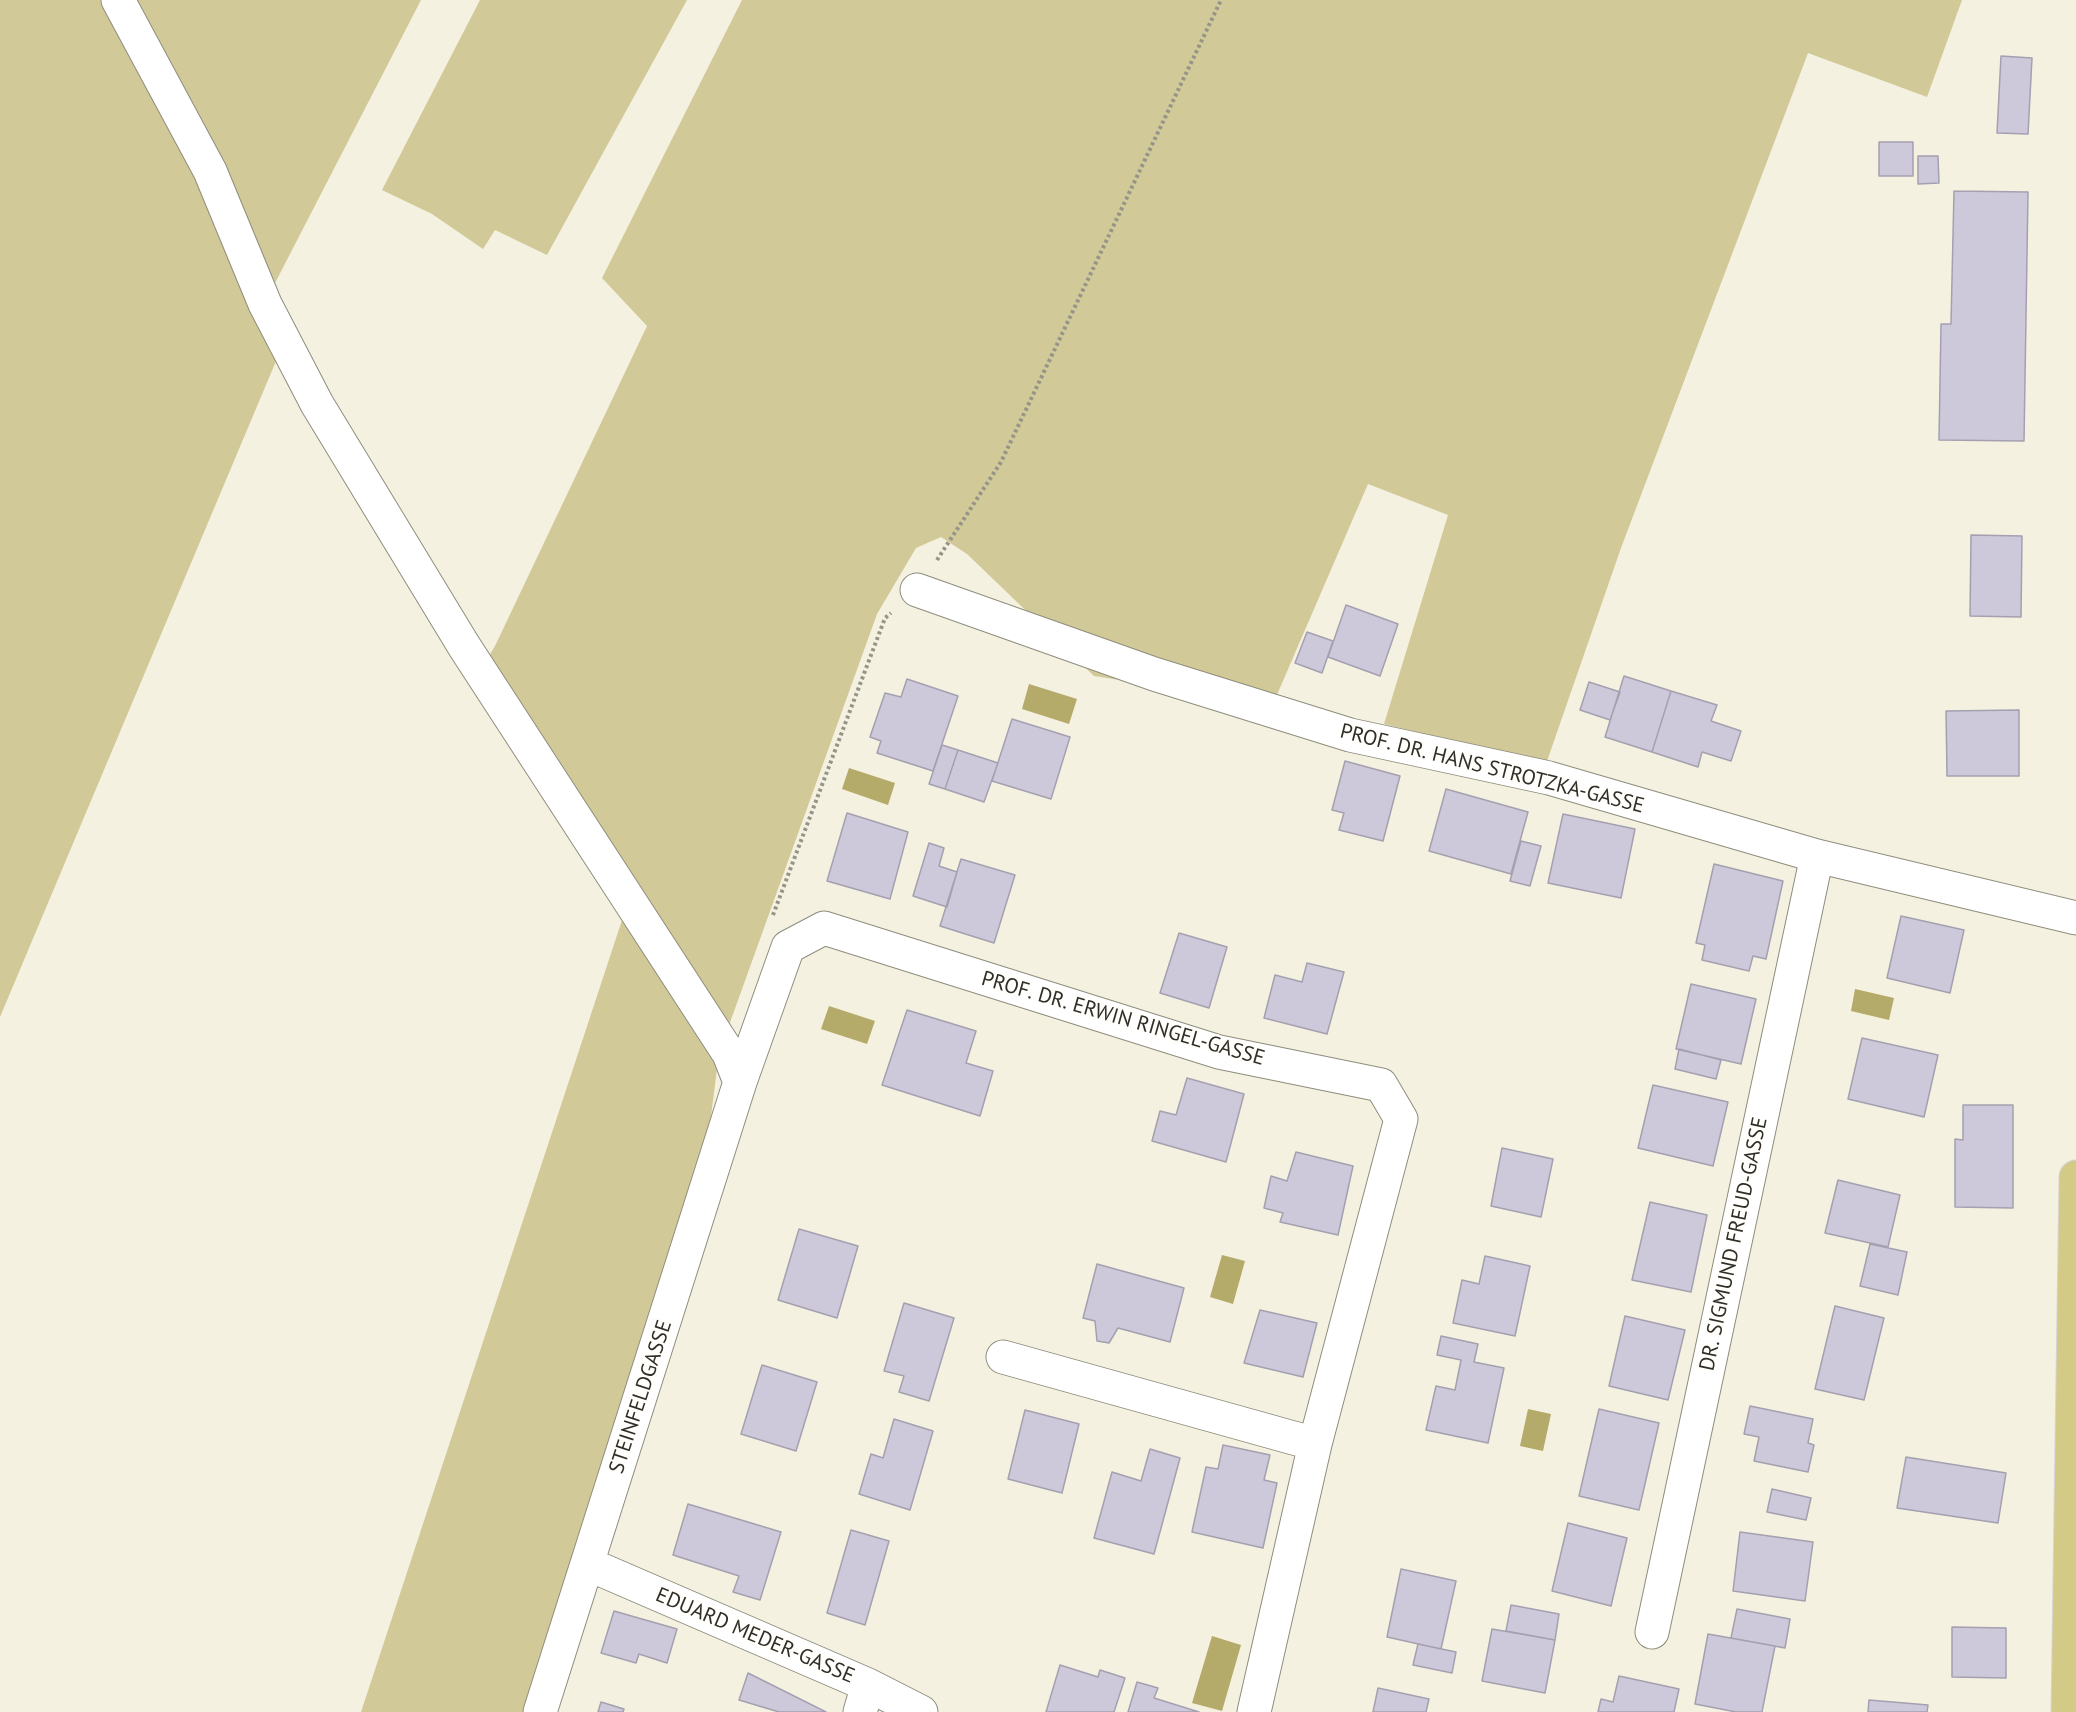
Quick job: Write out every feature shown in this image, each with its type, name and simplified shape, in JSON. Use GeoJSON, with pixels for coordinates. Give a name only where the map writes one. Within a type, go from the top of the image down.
{"type":"FeatureCollection","features":[{"type":"Feature","properties":{"kind":"main road"},"geometry":{"type":"LineString","coordinates":[[2068,1712],[2076,1177]]}},
{"type":"Feature","properties":{"kind":"street"},"geometry":{"type":"LineString","coordinates":[[118,0],[210,171],[265,304],[317,404],[464,646],[729,1054],[740,1082]]}},
{"type":"Feature","properties":{"kind":"street","name":"PROF. DR. HANS STROTZKA-GASSE"},"geometry":{"type":"LineString","coordinates":[[917,590],[1154,674],[1350,735],[1549,778],[1817,856],[2076,918]]}},
{"type":"Feature","properties":{"kind":"street","name":"DR. SIGMUND FREUD-GASSE"},"geometry":{"type":"LineString","coordinates":[[1652,1632],[1817,856]]}},
{"type":"Feature","properties":{"kind":"street","name":"PROF. DR. ERWIN RINGEL-GASSE"},"geometry":{"type":"LineString","coordinates":[[740,1082],[788,947],[824,928],[1219,1052],[1382,1086],[1401,1119],[1315,1444],[1254,1712]]}},
{"type":"Feature","properties":{"kind":"street","name":"STEINFELDGASSE"},"geometry":{"type":"LineString","coordinates":[[540,1712],[740,1082]]}},
{"type":"Feature","properties":{"kind":"street"},"geometry":{"type":"LineString","coordinates":[[1003,1357],[1315,1444]]}},
{"type":"Feature","properties":{"kind":"street","name":"EDUARD MEDER-GASSE"},"geometry":{"type":"LineString","coordinates":[[588,1564],[864,1698],[921,1712]]}},
{"type":"Feature","properties":{"kind":"path"},"geometry":{"type":"LineString","coordinates":[[771,920],[885,618],[917,590],[1001,462],[1221,0]]}},
{"type":"Feature","properties":{"kind":"shaded area"},"geometry":{"type":"Polygon","coordinates":[[[0,0],[112,0],[178,121],[245,298],[279,354],[0,1017],[0,0]]]}},
{"type":"Feature","properties":{"kind":"shaded area"},"geometry":{"type":"Polygon","coordinates":[[[130,0],[421,0],[274,285],[130,0]]]}},
{"type":"Feature","properties":{"kind":"shaded area"},"geometry":{"type":"Polygon","coordinates":[[[480,0],[687,0],[547,255],[495,230],[483,249],[432,214],[382,190],[480,0]]]}},
{"type":"Feature","properties":{"kind":"shaded area"},"geometry":{"type":"Polygon","coordinates":[[[742,0],[1962,0],[1927,97],[1808,53],[1621,548],[1546,764],[1384,724],[1448,515],[1368,484],[1273,704],[1094,676],[967,554],[941,537],[916,548],[877,614],[719,1053],[709,1132],[523,1712],[361,1712],[624,914],[477,676],[495,646],[647,326],[602,278],[742,0]]]}},
{"type":"Feature","properties":{"kind":"shaded area"},"geometry":{"type":"Polygon","coordinates":[[[1029,684],[1077,699],[1069,724],[1022,709],[1029,684]]]}},
{"type":"Feature","properties":{"kind":"shaded area"},"geometry":{"type":"Polygon","coordinates":[[[849,768],[895,783],[888,805],[842,789],[849,768]]]}},
{"type":"Feature","properties":{"kind":"shaded area"},"geometry":{"type":"Polygon","coordinates":[[[1855,989],[1894,998],[1889,1020],[1851,1011],[1855,989]]]}},
{"type":"Feature","properties":{"kind":"shaded area"},"geometry":{"type":"Polygon","coordinates":[[[829,1006],[875,1021],[867,1044],[821,1029],[829,1006]]]}},
{"type":"Feature","properties":{"kind":"shaded area"},"geometry":{"type":"Polygon","coordinates":[[[1222,1255],[1245,1261],[1233,1304],[1210,1297],[1222,1255]]]}},
{"type":"Feature","properties":{"kind":"shaded area"},"geometry":{"type":"Polygon","coordinates":[[[1528,1409],[1551,1414],[1543,1451],[1520,1446],[1528,1409]]]}},
{"type":"Feature","properties":{"kind":"shaded area"},"geometry":{"type":"Polygon","coordinates":[[[1212,1636],[1241,1645],[1222,1711],[1192,1703],[1212,1636]]]}},
{"type":"Feature","properties":{"kind":"building"},"geometry":{"type":"Polygon","coordinates":[[[2001,56],[2032,58],[2028,134],[1997,133],[2001,56]]]}},
{"type":"Feature","properties":{"kind":"building"},"geometry":{"type":"Polygon","coordinates":[[[1879,142],[1913,142],[1913,176],[1879,176],[1879,142]]]}},
{"type":"Feature","properties":{"kind":"building"},"geometry":{"type":"Polygon","coordinates":[[[1918,156],[1938,156],[1939,183],[1918,184],[1918,156]]]}},
{"type":"Feature","properties":{"kind":"building"},"geometry":{"type":"Polygon","coordinates":[[[1954,191],[2028,192],[2024,441],[1939,440],[1941,324],[1951,324],[1954,191]]]}},
{"type":"Feature","properties":{"kind":"building"},"geometry":{"type":"Polygon","coordinates":[[[1971,535],[2022,536],[2021,617],[1970,616],[1971,535]]]}},
{"type":"Feature","properties":{"kind":"building"},"geometry":{"type":"Polygon","coordinates":[[[1346,605],[1398,624],[1380,676],[1328,657],[1346,605]]]}},
{"type":"Feature","properties":{"kind":"building"},"geometry":{"type":"Polygon","coordinates":[[[1307,632],[1333,641],[1322,673],[1295,663],[1307,632]]]}},
{"type":"Feature","properties":{"kind":"building"},"geometry":{"type":"Polygon","coordinates":[[[1624,676],[1671,691],[1652,752],[1605,737],[1624,676]]]}},
{"type":"Feature","properties":{"kind":"building"},"geometry":{"type":"Polygon","coordinates":[[[907,679],[958,696],[933,771],[877,753],[881,741],[870,737],[885,693],[901,697],[907,679]]]}},
{"type":"Feature","properties":{"kind":"building"},"geometry":{"type":"Polygon","coordinates":[[[1589,682],[1620,692],[1610,720],[1580,710],[1589,682]]]}},
{"type":"Feature","properties":{"kind":"building"},"geometry":{"type":"Polygon","coordinates":[[[1671,691],[1717,705],[1711,721],[1741,731],[1731,761],[1702,752],[1698,767],[1652,752],[1671,691]]]}},
{"type":"Feature","properties":{"kind":"building"},"geometry":{"type":"Polygon","coordinates":[[[2019,710],[2019,776],[1947,776],[1946,711],[2019,710]]]}},
{"type":"Feature","properties":{"kind":"building"},"geometry":{"type":"Polygon","coordinates":[[[1012,719],[1070,737],[1051,799],[992,781],[1012,719]]]}},
{"type":"Feature","properties":{"kind":"building"},"geometry":{"type":"Polygon","coordinates":[[[942,745],[958,750],[945,789],[929,784],[942,745]]]}},
{"type":"Feature","properties":{"kind":"building"},"geometry":{"type":"Polygon","coordinates":[[[958,750],[998,763],[984,802],[945,789],[958,750]]]}},
{"type":"Feature","properties":{"kind":"building"},"geometry":{"type":"Polygon","coordinates":[[[1345,761],[1400,776],[1383,841],[1339,830],[1344,813],[1332,810],[1345,761]]]}},
{"type":"Feature","properties":{"kind":"building"},"geometry":{"type":"Polygon","coordinates":[[[1446,789],[1528,812],[1511,874],[1429,851],[1446,789]]]}},
{"type":"Feature","properties":{"kind":"building"},"geometry":{"type":"Polygon","coordinates":[[[847,813],[908,832],[890,899],[827,881],[847,813]]]}},
{"type":"Feature","properties":{"kind":"building"},"geometry":{"type":"Polygon","coordinates":[[[1563,814],[1635,829],[1621,898],[1548,883],[1563,814]]]}},
{"type":"Feature","properties":{"kind":"building"},"geometry":{"type":"Polygon","coordinates":[[[1521,841],[1541,846],[1530,886],[1510,881],[1521,841]]]}},
{"type":"Feature","properties":{"kind":"building"},"geometry":{"type":"Polygon","coordinates":[[[929,843],[944,848],[939,866],[957,872],[947,907],[913,896],[929,843]]]}},
{"type":"Feature","properties":{"kind":"building"},"geometry":{"type":"Polygon","coordinates":[[[961,859],[1015,875],[994,943],[940,926],[961,859]]]}},
{"type":"Feature","properties":{"kind":"building"},"geometry":{"type":"Polygon","coordinates":[[[1714,864],[1783,881],[1766,959],[1753,956],[1749,971],[1702,960],[1705,945],[1696,943],[1714,864]]]}},
{"type":"Feature","properties":{"kind":"building"},"geometry":{"type":"Polygon","coordinates":[[[1901,916],[1964,930],[1950,993],[1887,978],[1901,916]]]}},
{"type":"Feature","properties":{"kind":"building"},"geometry":{"type":"Polygon","coordinates":[[[1179,933],[1227,947],[1209,1008],[1160,993],[1179,933]]]}},
{"type":"Feature","properties":{"kind":"building"},"geometry":{"type":"Polygon","coordinates":[[[1307,963],[1344,972],[1327,1034],[1264,1018],[1275,975],[1302,982],[1307,963]]]}},
{"type":"Feature","properties":{"kind":"building"},"geometry":{"type":"Polygon","coordinates":[[[1691,984],[1756,999],[1741,1064],[1676,1049],[1691,984]]]}},
{"type":"Feature","properties":{"kind":"building"},"geometry":{"type":"Polygon","coordinates":[[[907,1010],[976,1031],[966,1063],[993,1071],[980,1116],[882,1085],[907,1010]]]}},
{"type":"Feature","properties":{"kind":"building"},"geometry":{"type":"Polygon","coordinates":[[[1862,1038],[1938,1055],[1924,1117],[1848,1099],[1862,1038]]]}},
{"type":"Feature","properties":{"kind":"building"},"geometry":{"type":"Polygon","coordinates":[[[1679,1049],[1721,1060],[1716,1079],[1675,1069],[1679,1049]]]}},
{"type":"Feature","properties":{"kind":"building"},"geometry":{"type":"Polygon","coordinates":[[[1187,1078],[1244,1094],[1226,1162],[1152,1141],[1160,1111],[1176,1115],[1187,1078]]]}},
{"type":"Feature","properties":{"kind":"building"},"geometry":{"type":"Polygon","coordinates":[[[1653,1085],[1728,1102],[1713,1166],[1638,1148],[1653,1085]]]}},
{"type":"Feature","properties":{"kind":"building"},"geometry":{"type":"Polygon","coordinates":[[[1963,1105],[2013,1105],[2013,1208],[1955,1207],[1955,1139],[1963,1140],[1963,1105]]]}},
{"type":"Feature","properties":{"kind":"building"},"geometry":{"type":"Polygon","coordinates":[[[1502,1148],[1553,1159],[1541,1217],[1491,1206],[1502,1148]]]}},
{"type":"Feature","properties":{"kind":"building"},"geometry":{"type":"Polygon","coordinates":[[[1296,1152],[1353,1166],[1338,1235],[1280,1222],[1283,1213],[1264,1208],[1271,1176],[1287,1181],[1296,1152]]]}},
{"type":"Feature","properties":{"kind":"building"},"geometry":{"type":"Polygon","coordinates":[[[1838,1180],[1900,1195],[1888,1247],[1825,1233],[1838,1180]]]}},
{"type":"Feature","properties":{"kind":"building"},"geometry":{"type":"Polygon","coordinates":[[[1650,1202],[1707,1215],[1691,1292],[1632,1280],[1650,1202]]]}},
{"type":"Feature","properties":{"kind":"building"},"geometry":{"type":"Polygon","coordinates":[[[799,1229],[858,1246],[837,1318],[778,1300],[799,1229]]]}},
{"type":"Feature","properties":{"kind":"building"},"geometry":{"type":"Polygon","coordinates":[[[1870,1244],[1907,1252],[1898,1295],[1860,1286],[1870,1244]]]}},
{"type":"Feature","properties":{"kind":"building"},"geometry":{"type":"Polygon","coordinates":[[[1485,1256],[1530,1266],[1515,1336],[1453,1323],[1462,1280],[1479,1284],[1485,1256]]]}},
{"type":"Feature","properties":{"kind":"building"},"geometry":{"type":"Polygon","coordinates":[[[1097,1264],[1184,1288],[1170,1342],[1118,1328],[1109,1343],[1097,1341],[1095,1321],[1083,1318],[1097,1264]]]}},
{"type":"Feature","properties":{"kind":"building"},"geometry":{"type":"Polygon","coordinates":[[[904,1303],[954,1318],[929,1401],[899,1392],[904,1376],[884,1371],[904,1303]]]}},
{"type":"Feature","properties":{"kind":"building"},"geometry":{"type":"Polygon","coordinates":[[[1835,1306],[1884,1318],[1864,1400],[1815,1389],[1835,1306]]]}},
{"type":"Feature","properties":{"kind":"building"},"geometry":{"type":"Polygon","coordinates":[[[1260,1310],[1317,1323],[1303,1377],[1244,1363],[1260,1310]]]}},
{"type":"Feature","properties":{"kind":"building"},"geometry":{"type":"Polygon","coordinates":[[[1625,1316],[1685,1330],[1668,1400],[1609,1386],[1625,1316]]]}},
{"type":"Feature","properties":{"kind":"building"},"geometry":{"type":"Polygon","coordinates":[[[1441,1336],[1478,1344],[1474,1362],[1504,1368],[1488,1443],[1426,1430],[1436,1386],[1455,1390],[1461,1360],[1437,1355],[1441,1336]]]}},
{"type":"Feature","properties":{"kind":"building"},"geometry":{"type":"Polygon","coordinates":[[[762,1365],[817,1382],[796,1451],[741,1434],[762,1365]]]}},
{"type":"Feature","properties":{"kind":"building"},"geometry":{"type":"Polygon","coordinates":[[[1750,1406],[1813,1419],[1808,1443],[1814,1445],[1808,1472],[1754,1461],[1759,1437],[1744,1434],[1750,1406]]]}},
{"type":"Feature","properties":{"kind":"building"},"geometry":{"type":"Polygon","coordinates":[[[1599,1409],[1659,1423],[1639,1510],[1579,1496],[1599,1409]]]}},
{"type":"Feature","properties":{"kind":"building"},"geometry":{"type":"Polygon","coordinates":[[[1025,1410],[1079,1424],[1062,1493],[1008,1479],[1025,1410]]]}},
{"type":"Feature","properties":{"kind":"building"},"geometry":{"type":"Polygon","coordinates":[[[894,1419],[933,1431],[910,1510],[859,1494],[871,1454],[883,1458],[894,1419]]]}},
{"type":"Feature","properties":{"kind":"building"},"geometry":{"type":"Polygon","coordinates":[[[1223,1445],[1270,1455],[1264,1480],[1277,1483],[1263,1548],[1192,1532],[1206,1467],[1218,1469],[1223,1445]]]}},
{"type":"Feature","properties":{"kind":"building"},"geometry":{"type":"Polygon","coordinates":[[[1150,1449],[1180,1458],[1154,1554],[1094,1538],[1112,1472],[1141,1481],[1150,1449]]]}},
{"type":"Feature","properties":{"kind":"building"},"geometry":{"type":"Polygon","coordinates":[[[1906,1457],[2006,1473],[1998,1523],[1897,1508],[1906,1457]]]}},
{"type":"Feature","properties":{"kind":"building"},"geometry":{"type":"Polygon","coordinates":[[[1772,1489],[1811,1498],[1806,1520],[1767,1512],[1772,1489]]]}},
{"type":"Feature","properties":{"kind":"building"},"geometry":{"type":"Polygon","coordinates":[[[688,1504],[781,1532],[760,1600],[733,1592],[739,1576],[673,1555],[688,1504]]]}},
{"type":"Feature","properties":{"kind":"building"},"geometry":{"type":"Polygon","coordinates":[[[1568,1523],[1627,1538],[1611,1606],[1552,1591],[1568,1523]]]}},
{"type":"Feature","properties":{"kind":"building"},"geometry":{"type":"Polygon","coordinates":[[[851,1530],[889,1541],[865,1625],[827,1613],[851,1530]]]}},
{"type":"Feature","properties":{"kind":"building"},"geometry":{"type":"Polygon","coordinates":[[[1740,1532],[1813,1542],[1805,1601],[1733,1591],[1740,1532]]]}},
{"type":"Feature","properties":{"kind":"building"},"geometry":{"type":"Polygon","coordinates":[[[1401,1569],[1456,1581],[1441,1649],[1387,1637],[1401,1569]]]}},
{"type":"Feature","properties":{"kind":"building"},"geometry":{"type":"Polygon","coordinates":[[[1511,1605],[1559,1614],[1555,1640],[1506,1631],[1511,1605]]]}},
{"type":"Feature","properties":{"kind":"building"},"geometry":{"type":"Polygon","coordinates":[[[1737,1609],[1790,1619],[1785,1648],[1731,1638],[1737,1609]]]}},
{"type":"Feature","properties":{"kind":"building"},"geometry":{"type":"Polygon","coordinates":[[[614,1611],[677,1629],[667,1663],[639,1654],[636,1663],[601,1653],[614,1611]]]}},
{"type":"Feature","properties":{"kind":"building"},"geometry":{"type":"Polygon","coordinates":[[[1952,1627],[2006,1628],[2006,1678],[1952,1677],[1952,1627]]]}},
{"type":"Feature","properties":{"kind":"building"},"geometry":{"type":"Polygon","coordinates":[[[1492,1629],[1555,1640],[1545,1693],[1482,1681],[1492,1629]]]}},
{"type":"Feature","properties":{"kind":"building"},"geometry":{"type":"Polygon","coordinates":[[[1708,1634],[1775,1646],[1762,1712],[1736,1712],[1695,1704],[1708,1634]]]}},
{"type":"Feature","properties":{"kind":"building"},"geometry":{"type":"Polygon","coordinates":[[[1418,1644],[1456,1652],[1452,1673],[1413,1665],[1418,1644]]]}},
{"type":"Feature","properties":{"kind":"building"},"geometry":{"type":"Polygon","coordinates":[[[1060,1665],[1098,1677],[1100,1670],[1125,1678],[1114,1712],[1046,1712],[1060,1665]]]}},
{"type":"Feature","properties":{"kind":"building"},"geometry":{"type":"Polygon","coordinates":[[[748,1673],[826,1712],[779,1712],[739,1700],[748,1673]]]}},
{"type":"Feature","properties":{"kind":"building"},"geometry":{"type":"Polygon","coordinates":[[[1619,1676],[1679,1689],[1674,1712],[1598,1712],[1601,1699],[1613,1702],[1619,1676]]]}},
{"type":"Feature","properties":{"kind":"building"},"geometry":{"type":"Polygon","coordinates":[[[1137,1682],[1158,1688],[1154,1698],[1199,1712],[1128,1712],[1137,1682]]]}},
{"type":"Feature","properties":{"kind":"building"},"geometry":{"type":"Polygon","coordinates":[[[1378,1688],[1429,1699],[1426,1712],[1373,1712],[1378,1688]]]}},
{"type":"Feature","properties":{"kind":"building"},"geometry":{"type":"Polygon","coordinates":[[[1869,1700],[1928,1705],[1927,1712],[1868,1712],[1869,1700]]]}},
{"type":"Feature","properties":{"kind":"building"},"geometry":{"type":"Polygon","coordinates":[[[601,1702],[624,1709],[623,1712],[598,1712],[601,1702]]]}}]}
